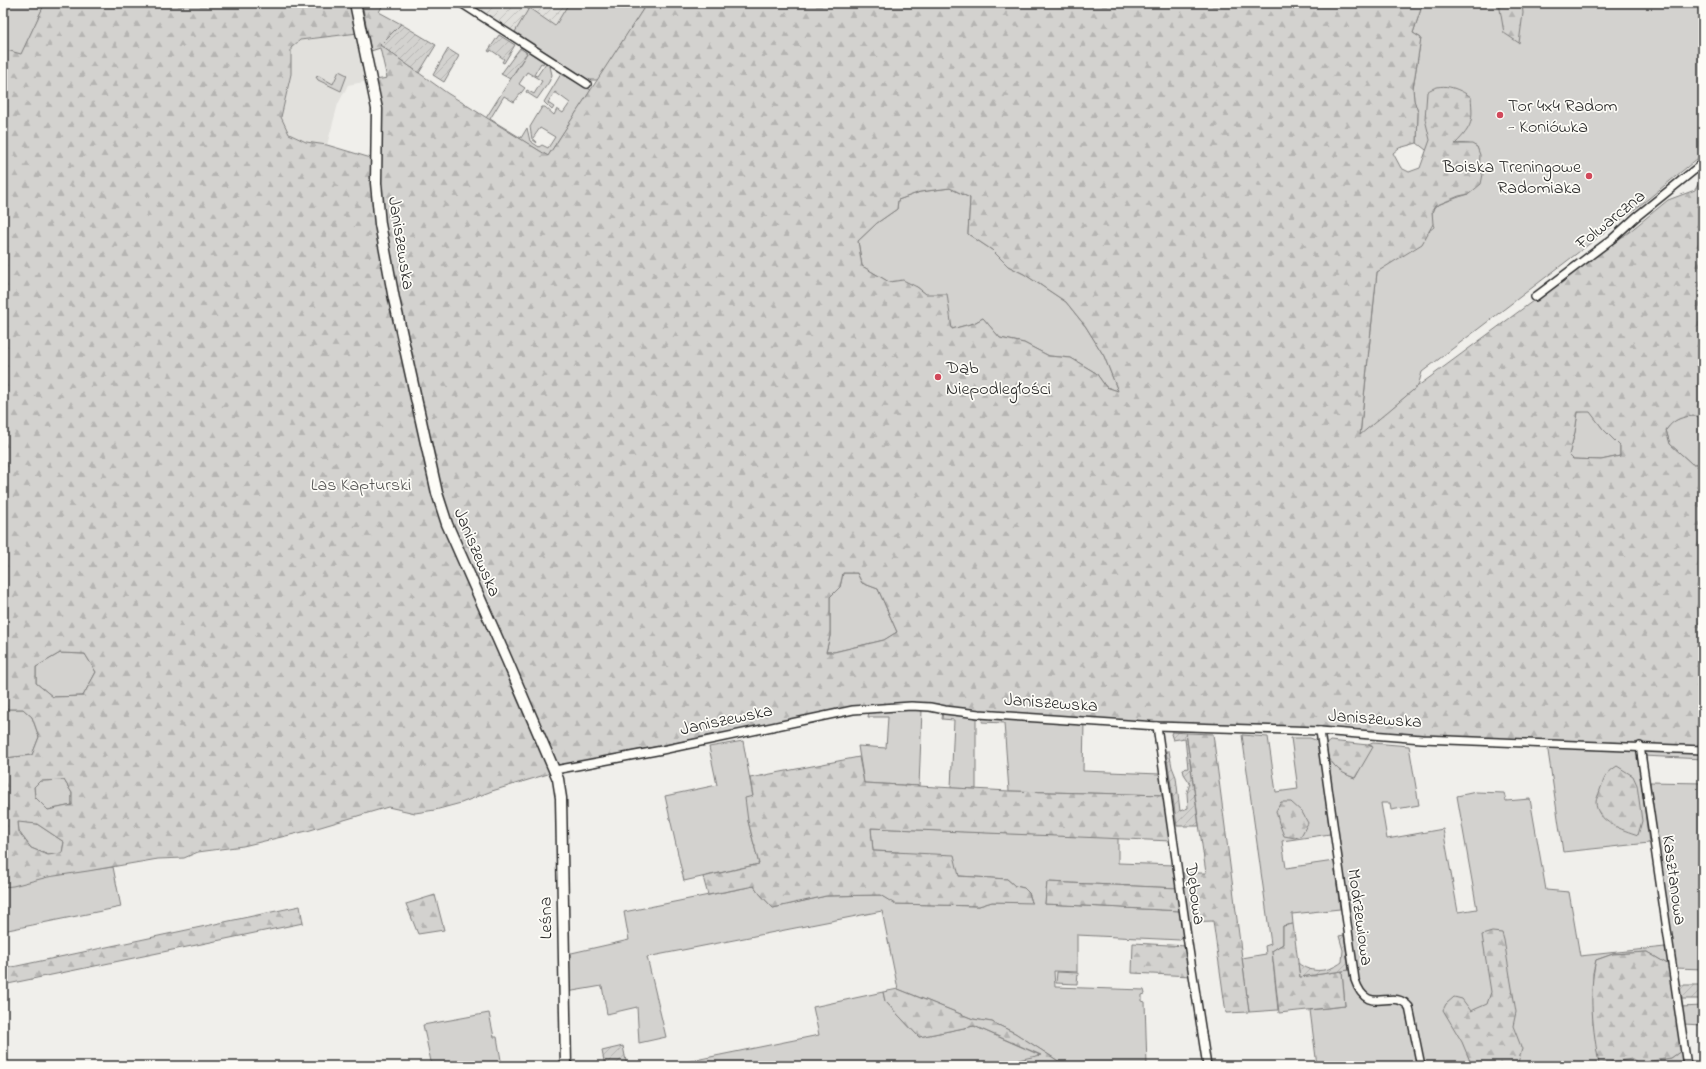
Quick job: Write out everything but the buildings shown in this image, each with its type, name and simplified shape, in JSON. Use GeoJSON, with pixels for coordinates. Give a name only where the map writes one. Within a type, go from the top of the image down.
{"type":"FeatureCollection","features":[{"type":"Feature","properties":{"kind":"street","name":"Janiszewska"},"geometry":{"type":"LineString","coordinates":[[355,3],[377,109],[376,183],[380,224],[394,299],[436,493],[447,524],[555,770],[664,750],[846,712],[872,708],[930,707],[963,712],[1157,726],[1320,731],[1422,739],[1640,746],[1703,750]]}},
{"type":"Feature","properties":{"kind":"street"},"geometry":{"type":"LineString","coordinates":[[461,3],[587,84]]}},
{"type":"Feature","properties":{"kind":"street","name":"Folwarczna"},"geometry":{"type":"LineString","coordinates":[[1535,297],[1612,239],[1636,217],[1703,163]]}},
{"type":"Feature","properties":{"kind":"street","name":"Dębowa"},"geometry":{"type":"LineString","coordinates":[[1157,726],[1207,1066]]}},
{"type":"Feature","properties":{"kind":"street","name":"Modrzewiowa"},"geometry":{"type":"LineString","coordinates":[[1320,731],[1355,980],[1358,989],[1365,998],[1374,1000],[1400,1000],[1405,1002],[1409,1007],[1421,1066]]}},
{"type":"Feature","properties":{"kind":"street","name":"Kasztanowa"},"geometry":{"type":"LineString","coordinates":[[1640,746],[1687,1066]]}},
{"type":"Feature","properties":{"kind":"street","name":"Leśna"},"geometry":{"type":"LineString","coordinates":[[555,770],[561,798],[566,1066]]}},
{"type":"Feature","properties":{"kind":"shaded area"},"geometry":{"type":"Polygon","coordinates":[[[471,3],[647,3],[598,80],[589,80],[471,3]]]}},
{"type":"Feature","properties":{"kind":"shaded area"},"geometry":{"type":"Polygon","coordinates":[[[358,33],[369,81],[348,85],[338,104],[327,145],[306,142],[289,134],[281,117],[291,74],[291,48],[300,40],[358,33]]]}},
{"type":"Feature","properties":{"kind":"green space"},"geometry":{"type":"Polygon","coordinates":[[[3,3],[45,3],[21,55],[3,49],[3,3]]]}},
{"type":"Feature","properties":{"kind":"green space","name":"Las Kapturski"},"geometry":{"type":"Polygon","coordinates":[[[45,3],[351,3],[358,33],[300,40],[291,48],[291,74],[281,117],[289,134],[306,142],[327,145],[371,158],[376,80],[387,78],[380,48],[371,51],[362,3],[384,3],[379,12],[401,24],[380,45],[447,93],[548,156],[647,3],[1423,3],[1413,33],[1421,38],[1413,88],[1414,100],[1418,112],[1417,143],[1399,148],[1393,153],[1401,168],[1409,172],[1420,168],[1430,140],[1425,119],[1427,92],[1438,87],[1449,87],[1461,91],[1471,97],[1472,118],[1468,128],[1455,144],[1472,144],[1477,147],[1480,155],[1479,171],[1483,174],[1481,184],[1469,194],[1459,196],[1435,206],[1432,211],[1433,224],[1422,244],[1377,272],[1360,435],[1418,386],[1629,232],[1668,200],[1695,190],[1703,175],[1703,416],[1692,416],[1678,419],[1666,430],[1670,444],[1692,464],[1703,464],[1703,747],[1275,731],[963,709],[943,707],[939,704],[806,717],[568,764],[550,770],[548,774],[492,791],[461,803],[435,810],[415,813],[388,807],[307,831],[243,846],[198,852],[184,858],[158,859],[48,877],[3,887],[3,754],[6,758],[32,755],[39,737],[32,717],[23,709],[6,709],[3,713],[3,49],[21,54],[45,3]],[[950,188],[920,192],[898,200],[897,209],[877,223],[858,241],[862,266],[889,282],[903,280],[917,287],[926,294],[947,294],[952,329],[974,323],[983,318],[1000,338],[1024,343],[1049,356],[1071,358],[1096,373],[1106,387],[1118,391],[1104,356],[1086,327],[1066,302],[1024,274],[1008,266],[992,250],[968,234],[970,198],[950,188]],[[1578,412],[1569,455],[1573,459],[1601,460],[1620,456],[1620,446],[1603,429],[1590,412],[1578,412]],[[843,573],[840,587],[830,597],[830,636],[826,652],[834,652],[884,640],[897,632],[878,589],[862,583],[857,573],[843,573]],[[60,653],[36,667],[36,683],[53,697],[83,696],[96,672],[85,654],[60,653]],[[64,780],[40,781],[34,787],[35,797],[48,810],[72,805],[72,793],[64,780]],[[18,822],[19,832],[31,848],[48,855],[62,853],[64,842],[37,824],[18,822]]]}},
{"type":"Feature","properties":{"kind":"green space"},"geometry":{"type":"Polygon","coordinates":[[[569,3],[647,3],[598,80],[589,80],[515,32],[529,8],[555,26],[569,3]]]}},
{"type":"Feature","properties":{"kind":"green space"},"geometry":{"type":"Polygon","coordinates":[[[1423,3],[1703,3],[1703,154],[1648,199],[1422,372],[1418,386],[1360,436],[1377,272],[1434,227],[1432,216],[1435,206],[1469,194],[1479,165],[1479,153],[1477,147],[1465,144],[1452,144],[1426,150],[1417,143],[1418,112],[1414,101],[1413,88],[1421,38],[1413,33],[1423,3]]]}},
{"type":"Feature","properties":{"kind":"green space"},"geometry":{"type":"Polygon","coordinates":[[[1499,3],[1522,3],[1523,13],[1519,43],[1504,33],[1499,3]]]}},
{"type":"Feature","properties":{"kind":"green space"},"geometry":{"type":"Polygon","coordinates":[[[401,24],[436,45],[419,73],[380,45],[401,24]]]}},
{"type":"Feature","properties":{"kind":"green space"},"geometry":{"type":"Polygon","coordinates":[[[499,35],[515,45],[504,63],[502,62],[504,59],[491,50],[490,52],[488,51],[499,35]]]}},
{"type":"Feature","properties":{"kind":"green space"},"geometry":{"type":"Polygon","coordinates":[[[521,47],[544,62],[543,64],[541,63],[534,75],[537,76],[546,63],[550,66],[552,75],[549,82],[537,99],[526,92],[527,90],[534,94],[542,81],[527,72],[519,84],[525,88],[514,102],[504,96],[490,119],[521,138],[527,128],[530,141],[539,147],[542,145],[548,148],[555,137],[540,128],[533,138],[537,143],[532,139],[530,127],[542,107],[545,107],[554,115],[557,109],[563,113],[570,103],[555,92],[548,103],[554,107],[552,110],[544,102],[561,74],[591,90],[548,156],[486,118],[527,53],[520,48],[521,47]]]}},
{"type":"Feature","properties":{"kind":"green space"},"geometry":{"type":"Polygon","coordinates":[[[520,48],[527,53],[510,79],[501,74],[520,48]]]}},
{"type":"Feature","properties":{"kind":"green space"},"geometry":{"type":"Polygon","coordinates":[[[448,49],[459,56],[444,82],[433,75],[448,49]]]}},
{"type":"Feature","properties":{"kind":"green space"},"geometry":{"type":"Polygon","coordinates":[[[339,71],[347,75],[341,91],[318,80],[316,77],[319,76],[333,84],[339,71]]]}},
{"type":"Feature","properties":{"kind":"green space"},"geometry":{"type":"Polygon","coordinates":[[[950,188],[970,198],[968,234],[992,250],[1008,266],[1024,274],[1066,302],[1086,327],[1104,356],[1118,391],[1106,387],[1096,373],[1071,358],[1049,356],[1024,343],[1000,338],[983,318],[974,323],[952,329],[926,294],[917,287],[889,282],[862,266],[858,241],[877,223],[897,209],[898,200],[920,192],[950,188]]]}},
{"type":"Feature","properties":{"kind":"green space"},"geometry":{"type":"Polygon","coordinates":[[[1590,411],[1603,429],[1620,446],[1620,456],[1601,460],[1573,459],[1569,455],[1578,412],[1590,411]]]}},
{"type":"Feature","properties":{"kind":"green space"},"geometry":{"type":"Polygon","coordinates":[[[1685,416],[1703,416],[1703,464],[1692,464],[1670,444],[1666,430],[1672,422],[1685,416]]]}},
{"type":"Feature","properties":{"kind":"green space"},"geometry":{"type":"Polygon","coordinates":[[[843,573],[857,573],[862,583],[878,589],[897,632],[884,640],[834,652],[826,652],[830,636],[830,597],[840,587],[843,573]]]}},
{"type":"Feature","properties":{"kind":"green space"},"geometry":{"type":"Polygon","coordinates":[[[60,653],[85,654],[96,672],[83,696],[53,697],[36,683],[36,667],[60,653]]]}},
{"type":"Feature","properties":{"kind":"green space"},"geometry":{"type":"Polygon","coordinates":[[[6,709],[23,709],[32,717],[39,737],[32,755],[6,758],[3,754],[3,713],[6,709]]]}},
{"type":"Feature","properties":{"kind":"green space"},"geometry":{"type":"Polygon","coordinates":[[[888,709],[922,710],[919,786],[864,783],[858,746],[886,748],[888,717],[868,717],[869,711],[888,709]]]}},
{"type":"Feature","properties":{"kind":"green space"},"geometry":{"type":"Polygon","coordinates":[[[943,711],[976,717],[976,789],[951,788],[954,720],[942,719],[943,711]]]}},
{"type":"Feature","properties":{"kind":"green space"},"geometry":{"type":"Polygon","coordinates":[[[983,718],[1084,722],[1083,771],[1160,774],[1165,795],[1009,791],[1004,723],[982,722],[983,718]]]}},
{"type":"Feature","properties":{"kind":"green space"},"geometry":{"type":"Polygon","coordinates":[[[1172,732],[1186,733],[1199,826],[1177,826],[1166,751],[1169,751],[1172,767],[1176,777],[1180,811],[1188,808],[1187,793],[1190,783],[1184,774],[1183,769],[1188,768],[1185,738],[1173,740],[1171,734],[1172,732]]]}},
{"type":"Feature","properties":{"kind":"green space"},"geometry":{"type":"Polygon","coordinates":[[[1186,733],[1213,734],[1249,1012],[1226,1013],[1213,921],[1188,922],[1181,873],[1206,873],[1186,733]]]}},
{"type":"Feature","properties":{"kind":"green space"},"geometry":{"type":"Polygon","coordinates":[[[1242,735],[1268,737],[1276,792],[1298,789],[1291,738],[1310,738],[1318,741],[1330,834],[1282,841],[1286,868],[1334,861],[1340,909],[1292,914],[1293,924],[1283,926],[1283,944],[1272,951],[1278,1010],[1249,1012],[1242,958],[1266,954],[1265,946],[1271,944],[1242,735]]]}},
{"type":"Feature","properties":{"kind":"green space"},"geometry":{"type":"Polygon","coordinates":[[[743,741],[753,797],[748,821],[759,864],[684,881],[665,796],[717,785],[709,747],[743,741]]]}},
{"type":"Feature","properties":{"kind":"green space"},"geometry":{"type":"Polygon","coordinates":[[[1330,741],[1368,745],[1373,747],[1355,778],[1343,773],[1332,762],[1324,746],[1330,741]]]}},
{"type":"Feature","properties":{"kind":"green space"},"geometry":{"type":"Polygon","coordinates":[[[1373,743],[1409,746],[1419,805],[1391,810],[1390,803],[1381,803],[1387,839],[1443,829],[1458,912],[1477,909],[1457,796],[1476,792],[1504,793],[1506,801],[1530,799],[1546,890],[1569,892],[1580,956],[1665,947],[1669,965],[1647,952],[1613,954],[1596,960],[1593,973],[1593,1025],[1639,1063],[1671,1058],[1681,1051],[1684,1066],[1423,1066],[1413,1010],[1407,998],[1406,1008],[1417,1066],[1317,1066],[1310,1010],[1345,1006],[1342,971],[1349,970],[1355,962],[1324,746],[1335,766],[1343,773],[1355,778],[1372,746],[1368,745],[1373,743]]]}},
{"type":"Feature","properties":{"kind":"green space"},"geometry":{"type":"Polygon","coordinates":[[[1549,747],[1637,749],[1649,843],[1563,852],[1548,751],[1549,747]]]}},
{"type":"Feature","properties":{"kind":"green space"},"geometry":{"type":"Polygon","coordinates":[[[1646,750],[1703,752],[1703,759],[1643,756],[1646,750]]]}},
{"type":"Feature","properties":{"kind":"green space"},"geometry":{"type":"Polygon","coordinates":[[[859,757],[864,783],[1009,791],[1165,795],[1171,841],[871,828],[873,851],[954,855],[959,876],[1007,879],[1015,886],[1024,888],[1029,893],[1032,903],[992,902],[979,906],[895,904],[880,895],[826,896],[773,908],[754,886],[708,895],[703,877],[759,864],[748,821],[745,798],[753,796],[750,778],[859,757]]]}},
{"type":"Feature","properties":{"kind":"green space"},"geometry":{"type":"Polygon","coordinates":[[[1617,766],[1633,776],[1637,785],[1642,821],[1638,835],[1625,831],[1611,824],[1600,815],[1597,809],[1596,801],[1604,779],[1610,771],[1617,766]]]}},
{"type":"Feature","properties":{"kind":"green space"},"geometry":{"type":"Polygon","coordinates":[[[64,780],[72,793],[72,805],[48,810],[35,797],[34,787],[40,781],[64,780]]]}},
{"type":"Feature","properties":{"kind":"green space"},"geometry":{"type":"Polygon","coordinates":[[[1650,782],[1703,783],[1703,969],[1675,968],[1650,782]]]}},
{"type":"Feature","properties":{"kind":"green space"},"geometry":{"type":"Polygon","coordinates":[[[1281,802],[1291,802],[1302,812],[1308,823],[1301,836],[1295,838],[1284,836],[1276,811],[1281,802]]]}},
{"type":"Feature","properties":{"kind":"green space"},"geometry":{"type":"Polygon","coordinates":[[[18,821],[37,824],[64,842],[62,853],[48,855],[31,848],[19,832],[18,821]]]}},
{"type":"Feature","properties":{"kind":"green space"},"geometry":{"type":"Polygon","coordinates":[[[871,828],[1118,838],[1118,863],[1175,865],[1178,888],[1047,882],[1045,904],[1182,911],[1183,935],[1180,940],[1077,935],[1077,972],[1054,971],[1055,987],[1144,990],[1145,994],[1142,995],[1142,1001],[1145,1002],[1147,1066],[1066,1066],[1015,1033],[992,1022],[973,1019],[898,989],[882,911],[647,957],[666,1037],[639,1043],[637,1007],[607,1014],[602,986],[567,992],[567,954],[629,940],[624,912],[754,886],[773,908],[826,896],[880,895],[896,904],[979,906],[992,902],[1032,902],[1029,893],[1024,888],[1015,886],[1007,879],[959,876],[898,852],[873,851],[871,828]]]}},
{"type":"Feature","properties":{"kind":"green space"},"geometry":{"type":"Polygon","coordinates":[[[113,867],[121,907],[3,931],[3,882],[113,867]]]}},
{"type":"Feature","properties":{"kind":"green space"},"geometry":{"type":"Polygon","coordinates":[[[1047,882],[1178,888],[1182,911],[1045,904],[1047,882]]]}},
{"type":"Feature","properties":{"kind":"green space"},"geometry":{"type":"Polygon","coordinates":[[[435,895],[444,930],[418,934],[406,904],[435,895]]]}},
{"type":"Feature","properties":{"kind":"green space"},"geometry":{"type":"Polygon","coordinates":[[[300,906],[303,923],[3,985],[3,969],[300,906]]]}},
{"type":"Feature","properties":{"kind":"green space"},"geometry":{"type":"Polygon","coordinates":[[[1293,924],[1300,977],[1342,971],[1345,1006],[1279,1013],[1272,951],[1283,944],[1283,926],[1293,924]]]}},
{"type":"Feature","properties":{"kind":"green space"},"geometry":{"type":"Polygon","coordinates":[[[1492,932],[1502,933],[1504,940],[1516,1012],[1513,1026],[1522,1049],[1517,1066],[1472,1066],[1462,1042],[1443,1010],[1446,1004],[1454,997],[1462,999],[1471,1011],[1487,1004],[1491,992],[1482,935],[1492,932]]]}},
{"type":"Feature","properties":{"kind":"green space"},"geometry":{"type":"Polygon","coordinates":[[[1344,935],[1349,970],[1300,977],[1298,963],[1309,969],[1326,970],[1342,962],[1343,950],[1339,936],[1344,935]]]}},
{"type":"Feature","properties":{"kind":"green space"},"geometry":{"type":"Polygon","coordinates":[[[1133,943],[1187,946],[1191,976],[1132,973],[1133,943]]]}},
{"type":"Feature","properties":{"kind":"green space"},"geometry":{"type":"Polygon","coordinates":[[[1647,952],[1669,965],[1681,1051],[1671,1058],[1639,1063],[1632,1059],[1599,1064],[1592,1012],[1592,986],[1596,960],[1613,954],[1647,952]]]}},
{"type":"Feature","properties":{"kind":"green space"},"geometry":{"type":"Polygon","coordinates":[[[1057,972],[1078,973],[1077,984],[1056,983],[1057,972]]]}},
{"type":"Feature","properties":{"kind":"green space"},"geometry":{"type":"Polygon","coordinates":[[[1681,985],[1703,985],[1703,999],[1679,999],[1678,987],[1681,985]]]}},
{"type":"Feature","properties":{"kind":"green space"},"geometry":{"type":"Polygon","coordinates":[[[898,989],[973,1019],[992,1022],[1015,1033],[1066,1066],[991,1066],[1041,1055],[974,1026],[919,1037],[885,1001],[883,992],[898,989]]]}},
{"type":"Feature","properties":{"kind":"green space"},"geometry":{"type":"Polygon","coordinates":[[[883,992],[885,1001],[919,1037],[974,1026],[1042,1056],[991,1066],[666,1066],[819,1035],[813,1007],[883,992]]]}},
{"type":"Feature","properties":{"kind":"green space"},"geometry":{"type":"Polygon","coordinates":[[[1703,1006],[1703,1025],[1683,1024],[1680,1007],[1703,1006]]]}},
{"type":"Feature","properties":{"kind":"green space"},"geometry":{"type":"Polygon","coordinates":[[[489,1013],[494,1037],[497,1037],[502,1066],[432,1066],[423,1025],[489,1013]]]}},
{"type":"Feature","properties":{"kind":"green space"},"geometry":{"type":"Polygon","coordinates":[[[623,1046],[627,1066],[605,1066],[602,1051],[623,1046]]]}},
{"type":"Feature","properties":{"kind":"place","name":"Tor 4x4 Radom - Koniówka"},"geometry":{"type":"Point","coordinates":[1500,115]}},
{"type":"Feature","properties":{"kind":"place","name":"Boiska Treningowe Radomiaka"},"geometry":{"type":"Point","coordinates":[1589,176]}},
{"type":"Feature","properties":{"kind":"place","name":"Dąb Niepodległości"},"geometry":{"type":"Point","coordinates":[938,377]}}]}
